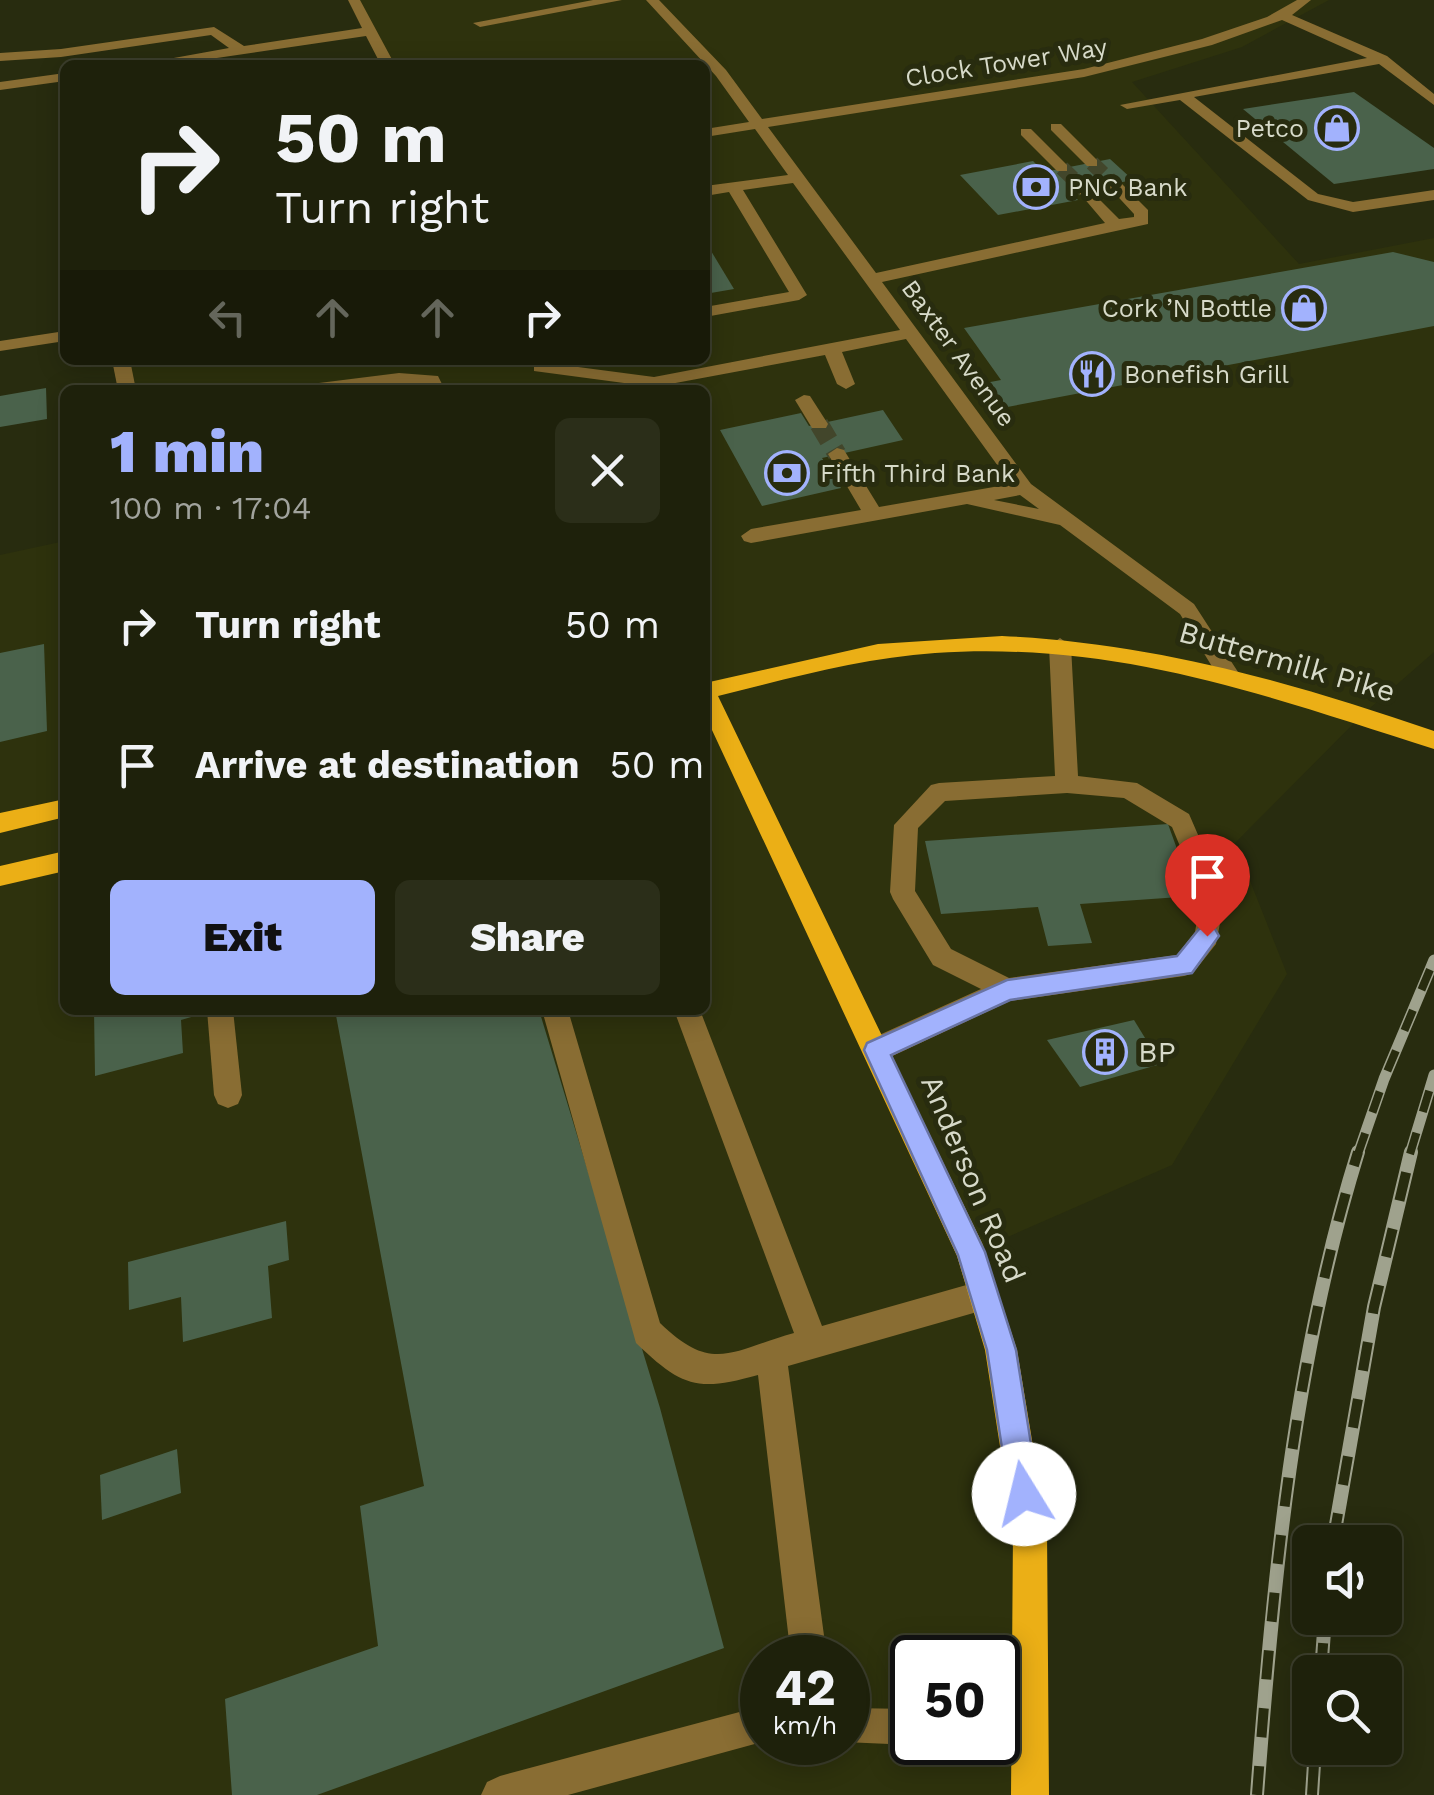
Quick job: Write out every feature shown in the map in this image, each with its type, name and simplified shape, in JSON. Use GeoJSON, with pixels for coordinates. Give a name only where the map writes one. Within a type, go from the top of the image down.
{"type":"FeatureCollection","features":[{"type":"Feature","properties":{"kind":"main road","name":"Buttermilk Pike"},"geometry":{"type":"LineString","coordinates":[[710,689],[836,660],[936,644],[1094,648],[1226,672],[1434,740]]}},
{"type":"Feature","properties":{"kind":"main road","name":"Anderson Road"},"geometry":{"type":"LineString","coordinates":[[710,701],[971,1252],[1002,1350],[1030,1530],[1020,1654]]}},
{"type":"Feature","properties":{"kind":"main road"},"geometry":{"type":"LineString","coordinates":[[0,823],[60,809]]}},
{"type":"Feature","properties":{"kind":"main road"},"geometry":{"type":"LineString","coordinates":[[0,876],[60,863]]}},
{"type":"Feature","properties":{"kind":"main road","name":"Anderson Road"},"geometry":{"type":"LineString","coordinates":[[1020,1753],[1030,1795]]}},
{"type":"Feature","properties":{"kind":"street"},"geometry":{"type":"LineString","coordinates":[[354,0],[385,60]]}},
{"type":"Feature","properties":{"kind":"street"},"geometry":{"type":"LineString","coordinates":[[480,23],[616,0]]}},
{"type":"Feature","properties":{"kind":"street","name":"Baxter Avenue"},"geometry":{"type":"LineString","coordinates":[[652,0],[708,60]]}},
{"type":"Feature","properties":{"kind":"street","name":"Clock Tower Way"},"geometry":{"type":"LineString","coordinates":[[710,133],[1070,77],[1151,59],[1231,34],[1305,0]]}},
{"type":"Feature","properties":{"kind":"street"},"geometry":{"type":"LineString","coordinates":[[1279,14],[1382,59],[1434,102]]}},
{"type":"Feature","properties":{"kind":"street"},"geometry":{"type":"LineString","coordinates":[[175,60],[370,30]]}},
{"type":"Feature","properties":{"kind":"street"},"geometry":{"type":"LineString","coordinates":[[0,57],[61,53],[214,31],[241,50]]}},
{"type":"Feature","properties":{"kind":"street"},"geometry":{"type":"LineString","coordinates":[[1127,105],[1382,59]]}},
{"type":"Feature","properties":{"kind":"street","name":"Baxter Avenue"},"geometry":{"type":"LineString","coordinates":[[710,62],[1024,488],[1187,609],[1226,672]]}},
{"type":"Feature","properties":{"kind":"street"},"geometry":{"type":"LineString","coordinates":[[0,86],[60,77]]}},
{"type":"Feature","properties":{"kind":"street"},"geometry":{"type":"LineString","coordinates":[[1184,96],[1313,197],[1352,207],[1434,195]]}},
{"type":"Feature","properties":{"kind":"street"},"geometry":{"type":"LineString","coordinates":[[1056,128],[1092,162]]}},
{"type":"Feature","properties":{"kind":"street"},"geometry":{"type":"LineString","coordinates":[[1026,132],[1062,168]]}},
{"type":"Feature","properties":{"kind":"street"},"geometry":{"type":"LineString","coordinates":[[710,190],[796,178]]}},
{"type":"Feature","properties":{"kind":"street"},"geometry":{"type":"LineString","coordinates":[[871,279],[1142,221],[1142,212],[1114,184]]}},
{"type":"Feature","properties":{"kind":"street"},"geometry":{"type":"LineString","coordinates":[[710,311],[799,295],[733,187]]}},
{"type":"Feature","properties":{"kind":"street"},"geometry":{"type":"LineString","coordinates":[[1085,190],[1110,214],[1107,228]]}},
{"type":"Feature","properties":{"kind":"street"},"geometry":{"type":"LineString","coordinates":[[652,385],[912,333]]}},
{"type":"Feature","properties":{"kind":"street"},"geometry":{"type":"LineString","coordinates":[[0,346],[60,337]]}},
{"type":"Feature","properties":{"kind":"street"},"geometry":{"type":"LineString","coordinates":[[832,349],[846,384]]}},
{"type":"Feature","properties":{"kind":"street"},"geometry":{"type":"LineString","coordinates":[[543,365],[642,385]]}},
{"type":"Feature","properties":{"kind":"street"},"geometry":{"type":"LineString","coordinates":[[344,385],[399,378],[432,380],[434,385]]}},
{"type":"Feature","properties":{"kind":"street"},"geometry":{"type":"LineString","coordinates":[[804,400],[818,424]]}},
{"type":"Feature","properties":{"kind":"street"},"geometry":{"type":"LineString","coordinates":[[836,454],[873,514]]}},
{"type":"Feature","properties":{"kind":"street"},"geometry":{"type":"LineString","coordinates":[[751,536],[1024,488]]}},
{"type":"Feature","properties":{"kind":"street"},"geometry":{"type":"LineString","coordinates":[[963,499],[1063,520]]}},
{"type":"Feature","properties":{"kind":"street"},"geometry":{"type":"LineString","coordinates":[[1060,646],[1067,784]]}},
{"type":"Feature","properties":{"kind":"street"},"geometry":{"type":"LineString","coordinates":[[876,1050],[1007,990],[1184,966],[1207,936],[1213,897],[1181,821],[1130,789],[1067,784],[940,792],[906,824],[902,892],[942,956],[1007,990]]}},
{"type":"Feature","properties":{"kind":"street"},"geometry":{"type":"LineString","coordinates":[[220,1015],[228,1095]]}},
{"type":"Feature","properties":{"kind":"street"},"geometry":{"type":"LineString","coordinates":[[555,1015],[646,1332],[678,1362],[713,1372],[984,1295]]}},
{"type":"Feature","properties":{"kind":"street"},"geometry":{"type":"LineString","coordinates":[[689,1015],[814,1344]]}},
{"type":"Feature","properties":{"kind":"street"},"geometry":{"type":"LineString","coordinates":[[772,1356],[806,1635]]}},
{"type":"Feature","properties":{"kind":"street"},"geometry":{"type":"LineString","coordinates":[[500,1795],[740,1730]]}},
{"type":"Feature","properties":{"kind":"shaded area"},"geometry":{"type":"Polygon","coordinates":[[[354,0],[1329,0],[1242,47],[1132,82],[1299,264],[1434,238],[1434,652],[1362,715],[1235,843],[1287,974],[1172,1165],[971,1253],[1030,1530],[1030,1795],[0,1795],[0,555],[60,542],[60,1015],[710,1015],[710,385],[123,385],[120,365],[710,365],[710,60],[385,60],[354,0]]]}},
{"type":"Feature","properties":{"kind":"building","name":"Petco"},"geometry":{"type":"Polygon","coordinates":[[[1354,92],[1434,148],[1434,169],[1334,184],[1243,109],[1354,92]]]}},
{"type":"Feature","properties":{"kind":"building","name":"PNC Bank"},"geometry":{"type":"Polygon","coordinates":[[[1110,159],[1133,180],[1071,192],[1078,200],[998,215],[960,175],[1033,161],[1044,172],[1110,159]]]}},
{"type":"Feature","properties":{"kind":"building"},"geometry":{"type":"Polygon","coordinates":[[[710,249],[734,289],[710,293],[710,249]]]}},
{"type":"Feature","properties":{"kind":"building"},"geometry":{"type":"Polygon","coordinates":[[[1393,252],[1434,262],[1434,326],[1002,408],[985,383],[1001,380],[964,328],[1393,252]]]}},
{"type":"Feature","properties":{"kind":"building"},"geometry":{"type":"Polygon","coordinates":[[[46,388],[47,419],[0,427],[0,396],[46,388]]]}},
{"type":"Feature","properties":{"kind":"building","name":"Fifth Third Bank"},"geometry":{"type":"Polygon","coordinates":[[[883,410],[903,440],[822,458],[841,488],[762,506],[720,430],[801,413],[809,426],[883,410]]]}},
{"type":"Feature","properties":{"kind":"building"},"geometry":{"type":"Polygon","coordinates":[[[44,644],[47,731],[0,742],[0,653],[44,644]]]}},
{"type":"Feature","properties":{"kind":"building"},"geometry":{"type":"Polygon","coordinates":[[[1168,824],[1194,896],[1080,904],[1092,943],[1048,946],[1038,907],[941,914],[925,841],[1168,824]]]}},
{"type":"Feature","properties":{"kind":"building"},"geometry":{"type":"Polygon","coordinates":[[[94,1015],[198,1015],[181,1020],[183,1053],[95,1076],[94,1015]]]}},
{"type":"Feature","properties":{"kind":"building"},"geometry":{"type":"Polygon","coordinates":[[[336,1015],[541,1015],[660,1408],[724,1648],[317,1795],[232,1795],[225,1699],[378,1646],[360,1506],[424,1486],[336,1015]]]}},
{"type":"Feature","properties":{"kind":"building","name":"BP"},"geometry":{"type":"Polygon","coordinates":[[[1134,1020],[1161,1064],[1080,1087],[1047,1040],[1134,1020]]]}},
{"type":"Feature","properties":{"kind":"building"},"geometry":{"type":"Polygon","coordinates":[[[286,1221],[289,1260],[268,1266],[272,1318],[183,1342],[181,1297],[129,1310],[128,1262],[286,1221]]]}},
{"type":"Feature","properties":{"kind":"building"},"geometry":{"type":"Polygon","coordinates":[[[177,1449],[181,1493],[102,1520],[100,1475],[177,1449]]]}},
{"type":"Feature","properties":{"kind":"tunnel"},"geometry":{"type":"LineString","coordinates":[[1092,163],[1114,184]]}},
{"type":"Feature","properties":{"kind":"tunnel"},"geometry":{"type":"LineString","coordinates":[[1062,168],[1085,190]]}},
{"type":"Feature","properties":{"kind":"tunnel"},"geometry":{"type":"LineString","coordinates":[[819,424],[837,454]]}},
{"type":"Feature","properties":{"kind":"railway"},"geometry":{"type":"LineString","coordinates":[[1358,1154],[1384,1079],[1434,960]]}},
{"type":"Feature","properties":{"kind":"railway"},"geometry":{"type":"LineString","coordinates":[[1410,1154],[1434,1075]]}},
{"type":"Feature","properties":{"kind":"railway"},"geometry":{"type":"LineString","coordinates":[[1257,1795],[1279,1551],[1302,1389],[1317,1309],[1358,1152]]}},
{"type":"Feature","properties":{"kind":"railway"},"geometry":{"type":"LineString","coordinates":[[1336,1525],[1374,1307],[1411,1152]]}},
{"type":"Feature","properties":{"kind":"railway"},"geometry":{"type":"LineString","coordinates":[[1322,1655],[1324,1635]]}},
{"type":"Feature","properties":{"kind":"railway"},"geometry":{"type":"LineString","coordinates":[[1312,1795],[1314,1765]]}},
{"type":"Feature","properties":{"kind":"place","name":"Petco"},"geometry":{"type":"Point","coordinates":[1337,128]}},
{"type":"Feature","properties":{"kind":"place","name":"PNC Bank"},"geometry":{"type":"Point","coordinates":[1036,187]}},
{"type":"Feature","properties":{"kind":"place","name":"Cork ’N Bottle"},"geometry":{"type":"Point","coordinates":[1304,308]}},
{"type":"Feature","properties":{"kind":"place","name":"Bonefish Grill"},"geometry":{"type":"Point","coordinates":[1092,374]}},
{"type":"Feature","properties":{"kind":"place","name":"Fifth Third Bank"},"geometry":{"type":"Point","coordinates":[787,473]}},
{"type":"Feature","properties":{"kind":"place","name":"BP"},"geometry":{"type":"Point","coordinates":[1105,1052]}},
{"type":"Feature","properties":{"kind":"route"},"geometry":{"type":"LineString","coordinates":[[1024,1494],[1002,1350],[971,1252],[876,1050],[1007,990],[1184,966],[1207,936]]}}]}
